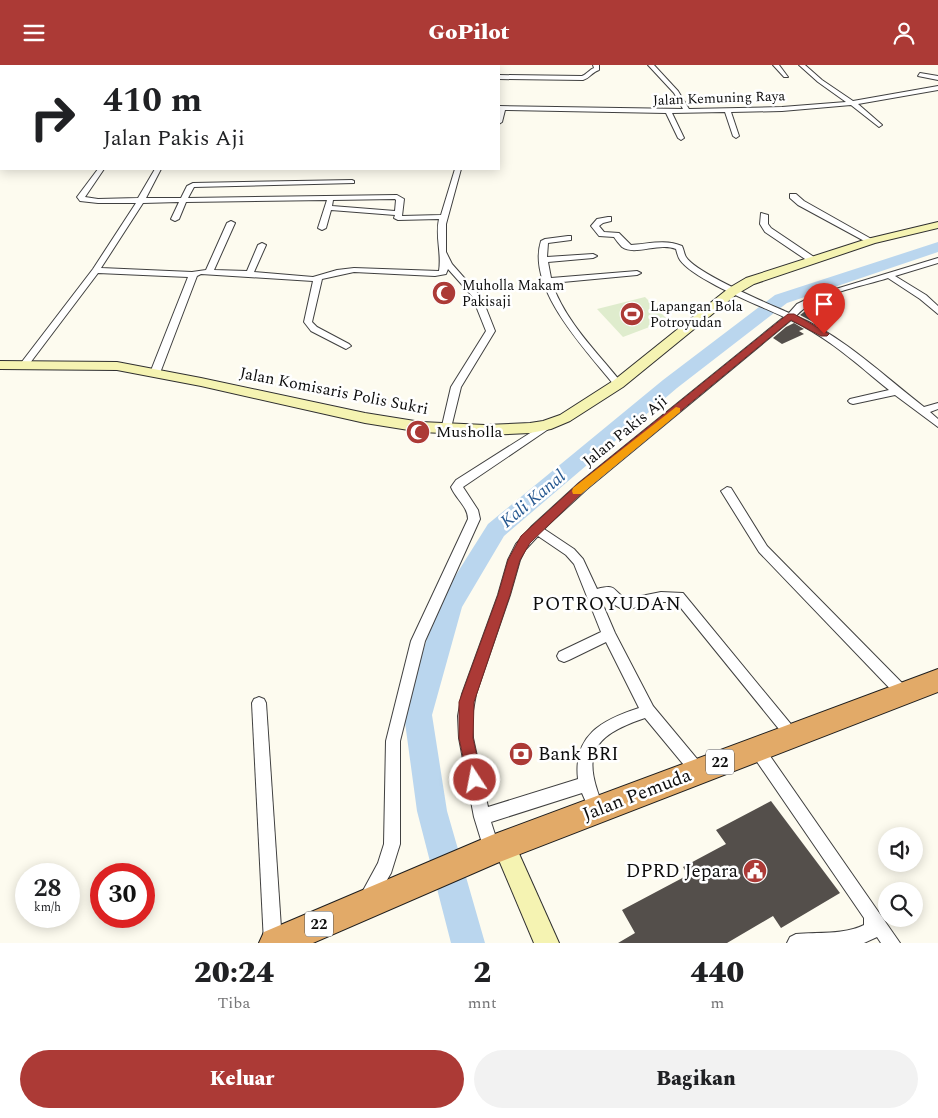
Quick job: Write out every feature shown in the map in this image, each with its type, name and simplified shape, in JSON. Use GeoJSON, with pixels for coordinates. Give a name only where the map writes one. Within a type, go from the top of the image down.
{"type":"FeatureCollection","features":[{"type":"Feature","properties":{"kind":"highway","name":"Jalan Pemuda"},"geometry":{"type":"LineString","coordinates":[[491,851],[792,734],[938,680]]}},
{"type":"Feature","properties":{"kind":"highway","name":"22"},"geometry":{"type":"LineString","coordinates":[[274,943],[491,851]]}},
{"type":"Feature","properties":{"kind":"main road","name":"Jalan Komisaris Polis Sukri"},"geometry":{"type":"LineString","coordinates":[[0,365],[117,366],[365,418],[446,430],[493,430],[546,426],[565,418],[618,384],[738,293],[750,281],[871,241],[938,225]]}},
{"type":"Feature","properties":{"kind":"main road"},"geometry":{"type":"LineString","coordinates":[[491,851],[545,941]]}},
{"type":"Feature","properties":{"kind":"street"},"geometry":{"type":"LineString","coordinates":[[500,77],[583,78],[588,76],[591,71],[598,69],[596,65]]}},
{"type":"Feature","properties":{"kind":"street"},"geometry":{"type":"LineString","coordinates":[[651,65],[676,91],[686,111]]}},
{"type":"Feature","properties":{"kind":"street"},"geometry":{"type":"LineString","coordinates":[[776,65],[786,76]]}},
{"type":"Feature","properties":{"kind":"street"},"geometry":{"type":"LineString","coordinates":[[802,65],[830,90],[853,103],[879,125]]}},
{"type":"Feature","properties":{"kind":"street"},"geometry":{"type":"LineString","coordinates":[[920,75],[938,78]]}},
{"type":"Feature","properties":{"kind":"street","name":"Jalan Kemuning Raya"},"geometry":{"type":"LineString","coordinates":[[500,108],[614,112],[727,110],[853,103],[938,88]]}},
{"type":"Feature","properties":{"kind":"street"},"geometry":{"type":"LineString","coordinates":[[727,110],[736,136]]}},
{"type":"Feature","properties":{"kind":"street"},"geometry":{"type":"LineString","coordinates":[[668,112],[682,139]]}},
{"type":"Feature","properties":{"kind":"street"},"geometry":{"type":"LineString","coordinates":[[100,170],[81,197],[82,199],[98,201],[397,197],[400,199],[397,217],[443,217]]}},
{"type":"Feature","properties":{"kind":"street"},"geometry":{"type":"LineString","coordinates":[[24,365],[96,270],[141,200],[157,170]]}},
{"type":"Feature","properties":{"kind":"street"},"geometry":{"type":"LineString","coordinates":[[446,430],[456,387],[490,334],[491,329],[474,292],[452,271],[445,260],[441,243],[443,217],[456,185],[458,170]]}},
{"type":"Feature","properties":{"kind":"street"},"geometry":{"type":"LineString","coordinates":[[175,219],[189,187],[193,185],[352,180],[349,197]]}},
{"type":"Feature","properties":{"kind":"street"},"geometry":{"type":"LineString","coordinates":[[298,198],[304,183]]}},
{"type":"Feature","properties":{"kind":"street"},"geometry":{"type":"LineString","coordinates":[[792,196],[801,203],[871,241]]}},
{"type":"Feature","properties":{"kind":"street"},"geometry":{"type":"LineString","coordinates":[[322,228],[331,198]]}},
{"type":"Feature","properties":{"kind":"street"},"geometry":{"type":"LineString","coordinates":[[328,208],[397,213]]}},
{"type":"Feature","properties":{"kind":"street"},"geometry":{"type":"LineString","coordinates":[[764,215],[764,224],[768,230],[812,259]]}},
{"type":"Feature","properties":{"kind":"street"},"geometry":{"type":"LineString","coordinates":[[608,219],[600,221],[595,226],[600,233],[614,234],[625,245],[630,247],[665,243],[675,246],[679,248],[683,259],[692,267],[738,293],[812,326],[899,391],[938,424]]}},
{"type":"Feature","properties":{"kind":"street"},"geometry":{"type":"LineString","coordinates":[[209,272],[231,223]]}},
{"type":"Feature","properties":{"kind":"street"},"geometry":{"type":"LineString","coordinates":[[568,238],[545,241],[543,270],[569,322],[618,384]]}},
{"type":"Feature","properties":{"kind":"street"},"geometry":{"type":"LineString","coordinates":[[243,274],[252,271],[262,245]]}},
{"type":"Feature","properties":{"kind":"street"},"geometry":{"type":"LineString","coordinates":[[544,261],[593,256]]}},
{"type":"Feature","properties":{"kind":"street","name":"Jalan Pakis Aji"},"geometry":{"type":"LineString","coordinates":[[491,851],[466,738],[466,702],[504,595],[514,560],[526,540],[582,486],[800,306],[938,259]]}},
{"type":"Feature","properties":{"kind":"street"},"geometry":{"type":"LineString","coordinates":[[96,270],[193,275],[198,272],[209,272],[318,278],[337,272],[354,270],[435,274],[443,272],[445,260]]}},
{"type":"Feature","properties":{"kind":"street"},"geometry":{"type":"LineString","coordinates":[[547,281],[637,273]]}},
{"type":"Feature","properties":{"kind":"street"},"geometry":{"type":"LineString","coordinates":[[155,373],[193,275]]}},
{"type":"Feature","properties":{"kind":"street"},"geometry":{"type":"LineString","coordinates":[[888,275],[923,297],[938,311]]}},
{"type":"Feature","properties":{"kind":"street"},"geometry":{"type":"LineString","coordinates":[[318,278],[308,322],[314,329],[346,347]]}},
{"type":"Feature","properties":{"kind":"street"},"geometry":{"type":"LineString","coordinates":[[853,401],[899,391]]}},
{"type":"Feature","properties":{"kind":"street"},"geometry":{"type":"LineString","coordinates":[[923,411],[938,406]]}},
{"type":"Feature","properties":{"kind":"street"},"geometry":{"type":"LineString","coordinates":[[373,900],[392,844],[393,741],[418,641],[474,519],[473,510],[458,493],[457,487],[460,483],[546,426]]}},
{"type":"Feature","properties":{"kind":"street"},"geometry":{"type":"LineString","coordinates":[[727,491],[763,549],[904,694]]}},
{"type":"Feature","properties":{"kind":"street"},"geometry":{"type":"LineString","coordinates":[[536,529],[570,552],[579,562],[609,634],[648,711],[698,771]]}},
{"type":"Feature","properties":{"kind":"street"},"geometry":{"type":"LineString","coordinates":[[593,595],[610,591],[624,605],[661,597],[679,597],[792,734]]}},
{"type":"Feature","properties":{"kind":"street"},"geometry":{"type":"LineString","coordinates":[[564,656],[609,634]]}},
{"type":"Feature","properties":{"kind":"street"},"geometry":{"type":"LineString","coordinates":[[259,703],[274,943]]}},
{"type":"Feature","properties":{"kind":"street"},"geometry":{"type":"LineString","coordinates":[[597,811],[586,784],[584,762],[593,739],[619,720],[648,711]]}},
{"type":"Feature","properties":{"kind":"street"},"geometry":{"type":"LineString","coordinates":[[756,748],[891,943]]}},
{"type":"Feature","properties":{"kind":"street"},"geometry":{"type":"LineString","coordinates":[[482,817],[586,784]]}},
{"type":"Feature","properties":{"kind":"street"},"geometry":{"type":"LineString","coordinates":[[796,943],[851,937],[868,933],[872,929],[872,918]]}},
{"type":"Feature","properties":{"kind":"green space","name":"Lapangan Bola Potroyudan"},"geometry":{"type":"Polygon","coordinates":[[[645,297],[668,320],[623,337],[597,309],[645,297]]]}},
{"type":"Feature","properties":{"kind":"building"},"geometry":{"type":"Polygon","coordinates":[[[812,306],[832,319],[817,324],[800,315],[812,306]]]}},
{"type":"Feature","properties":{"kind":"building"},"geometry":{"type":"Polygon","coordinates":[[[794,323],[804,329],[799,331],[804,334],[782,344],[773,338],[786,327],[794,323]]]}},
{"type":"Feature","properties":{"kind":"building","name":"DPRD Jepara"},"geometry":{"type":"Polygon","coordinates":[[[771,801],[840,893],[781,928],[773,916],[727,943],[618,943],[635,933],[622,910],[688,875],[683,867],[726,844],[716,830],[771,801]]]}},
{"type":"Feature","properties":{"kind":"waterway","name":"Kali Kanal"},"geometry":{"type":"LineString","coordinates":[[468,943],[432,811],[418,715],[450,605],[496,530],[670,384],[781,299],[938,247]]}},
{"type":"Feature","properties":{"kind":"slow traffic"},"geometry":{"type":"LineString","coordinates":[[577,491],[676,410]]}},
{"type":"Feature","properties":{"kind":"place","name":"Muholla Makam Pakisaji"},"geometry":{"type":"Point","coordinates":[444,293]}},
{"type":"Feature","properties":{"kind":"place","name":"Lapangan Bola Potroyudan"},"geometry":{"type":"Point","coordinates":[632,314]}},
{"type":"Feature","properties":{"kind":"place","name":"Musholla"},"geometry":{"type":"Point","coordinates":[418,432]}},
{"type":"Feature","properties":{"kind":"place","name":"Bank BRI"},"geometry":{"type":"Point","coordinates":[521,754]}},
{"type":"Feature","properties":{"kind":"place","name":"DPRD Jepara"},"geometry":{"type":"Point","coordinates":[755,871]}},
{"type":"Feature","properties":{"kind":"district","name":"POTROYUDAN"},"geometry":{"type":"Point","coordinates":[607,604]}},
{"type":"Feature","properties":{"kind":"route"},"geometry":{"type":"LineString","coordinates":[[475,780],[466,738],[466,702],[520,547],[582,486],[791,316],[824,334]]}}]}
